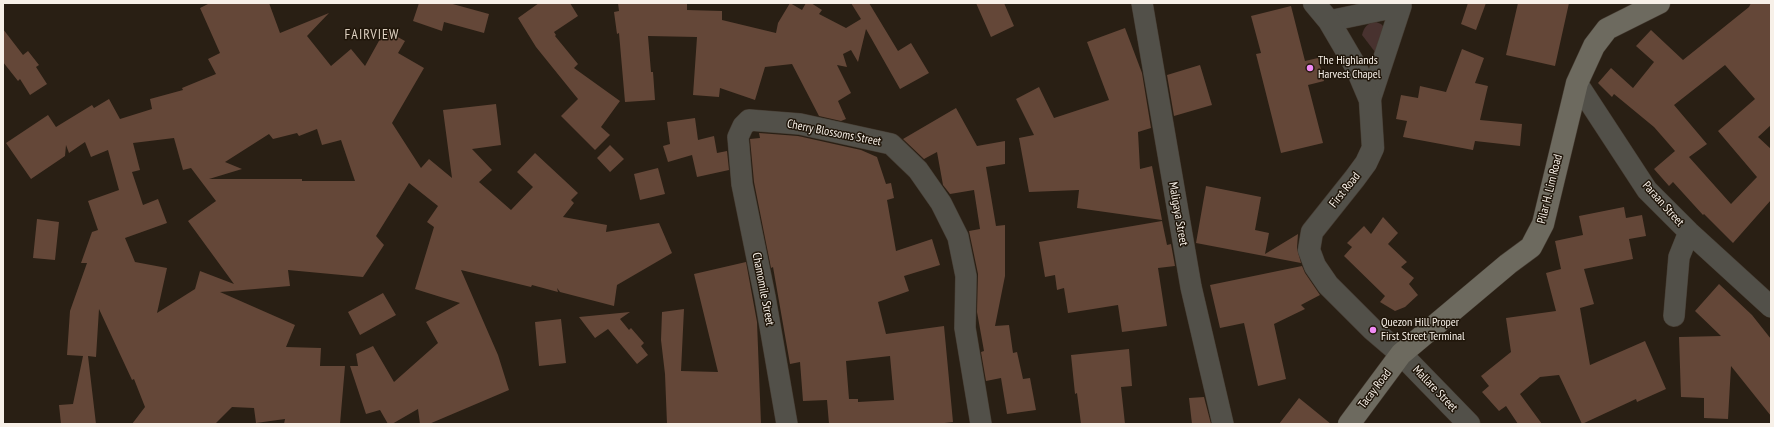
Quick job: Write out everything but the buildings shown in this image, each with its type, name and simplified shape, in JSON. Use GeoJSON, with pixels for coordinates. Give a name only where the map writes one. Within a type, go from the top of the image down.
{"type":"FeatureCollection","features":[{"type":"Feature","properties":{"kind":"main road","name":"Pilar H. Lim Road"},"geometry":{"type":"LineString","coordinates":[[1401,354],[1508,264],[1531,247],[1543,224],[1577,83],[1594,46],[1607,29],[1659,3]]}},
{"type":"Feature","properties":{"kind":"main road","name":"Tacay Road"},"geometry":{"type":"LineString","coordinates":[[1349,424],[1401,354]]}},
{"type":"Feature","properties":{"kind":"street","name":"Maligaya Street"},"geometry":{"type":"LineString","coordinates":[[1142,3],[1190,280],[1223,424]]}},
{"type":"Feature","properties":{"kind":"street","name":"First Road"},"geometry":{"type":"LineString","coordinates":[[1314,3],[1329,21],[1356,67],[1370,100],[1373,148],[1366,163],[1312,232],[1309,250],[1315,266],[1328,286],[1372,330],[1401,354]]}},
{"type":"Feature","properties":{"kind":"street"},"geometry":{"type":"LineString","coordinates":[[1329,21],[1401,4]]}},
{"type":"Feature","properties":{"kind":"street"},"geometry":{"type":"LineString","coordinates":[[1370,100],[1401,4]]}},
{"type":"Feature","properties":{"kind":"street","name":"Paraan Street"},"geometry":{"type":"LineString","coordinates":[[1577,83],[1648,190],[1689,232],[1771,307]]}},
{"type":"Feature","properties":{"kind":"street","name":"Cherry Blossoms Street"},"geometry":{"type":"LineString","coordinates":[[738,155],[738,137],[743,126],[749,120],[800,124],[891,144],[918,170],[941,203],[958,237],[966,276],[965,328],[981,424]]}},
{"type":"Feature","properties":{"kind":"street","name":"Chamomile Street"},"geometry":{"type":"LineString","coordinates":[[738,155],[742,184],[765,298],[787,424]]}},
{"type":"Feature","properties":{"kind":"street"},"geometry":{"type":"LineString","coordinates":[[1674,316],[1679,257],[1689,232]]}},
{"type":"Feature","properties":{"kind":"street","name":"Mallare Street"},"geometry":{"type":"LineString","coordinates":[[1401,354],[1469,424]]}},
{"type":"Feature","properties":{"kind":"shaded area"},"geometry":{"type":"Polygon","coordinates":[[[1376,22],[1385,28],[1375,52],[1362,35],[1366,26],[1370,23],[1376,22]]]}},
{"type":"Feature","properties":{"kind":"place","name":"The Highlands Harvest Chapel"},"geometry":{"type":"Point","coordinates":[1310,68]}},
{"type":"Feature","properties":{"kind":"place","name":"Quezon Hill Proper First Street Terminal"},"geometry":{"type":"Point","coordinates":[1373,330]}},
{"type":"Feature","properties":{"kind":"district","name":"FAIRVIEW"},"geometry":{"type":"Point","coordinates":[372,35]}}]}
